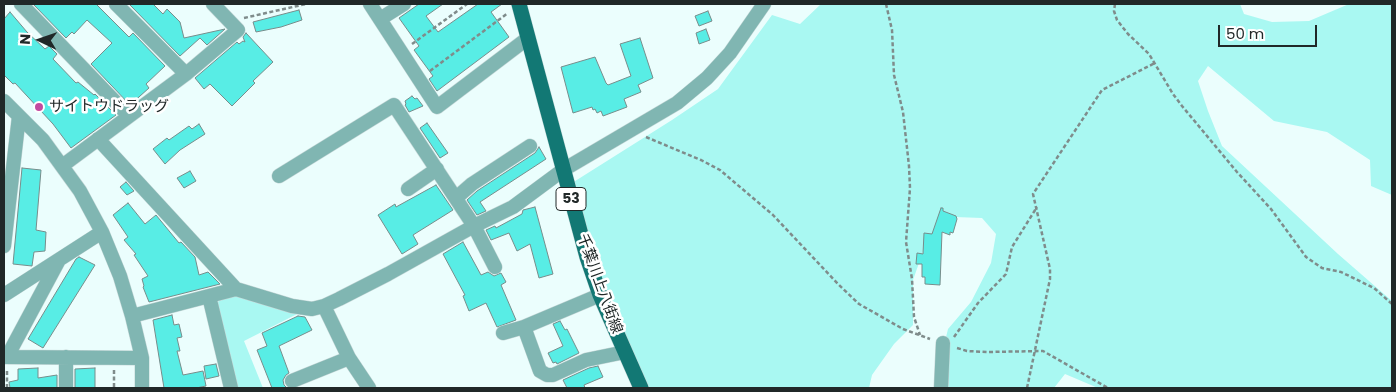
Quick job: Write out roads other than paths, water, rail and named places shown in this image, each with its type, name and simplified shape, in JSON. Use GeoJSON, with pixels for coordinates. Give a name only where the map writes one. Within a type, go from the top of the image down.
{"type":"FeatureCollection","features":[{"type":"Feature","properties":{"kind":"main road","name":"千葉川上八街線"},"geometry":{"type":"LineString","coordinates":[[519,4],[587,257],[600,295],[640,388]]}},
{"type":"Feature","properties":{"kind":"street"},"geometry":{"type":"LineString","coordinates":[[21,4],[129,116]]}},
{"type":"Feature","properties":{"kind":"street"},"geometry":{"type":"LineString","coordinates":[[116,4],[186,74]]}},
{"type":"Feature","properties":{"kind":"street"},"geometry":{"type":"LineString","coordinates":[[62,166],[186,74],[238,30],[213,4]]}},
{"type":"Feature","properties":{"kind":"street"},"geometry":{"type":"LineString","coordinates":[[370,4],[437,107],[528,38]]}},
{"type":"Feature","properties":{"kind":"street"},"geometry":{"type":"LineString","coordinates":[[380,19],[404,4]]}},
{"type":"Feature","properties":{"kind":"street"},"geometry":{"type":"LineString","coordinates":[[98,139],[236,289],[292,306],[312,309],[324,306],[388,274],[474,226],[512,208],[563,170],[676,104],[707,78],[730,53],[764,4]]}},
{"type":"Feature","properties":{"kind":"street"},"geometry":{"type":"LineString","coordinates":[[4,100],[43,140],[80,191],[102,232],[120,276],[132,316],[142,358],[142,388]]}},
{"type":"Feature","properties":{"kind":"street"},"geometry":{"type":"LineString","coordinates":[[279,176],[394,104],[474,226],[480,256],[495,267]]}},
{"type":"Feature","properties":{"kind":"street"},"geometry":{"type":"LineString","coordinates":[[4,246],[19,116]]}},
{"type":"Feature","properties":{"kind":"street"},"geometry":{"type":"LineString","coordinates":[[456,198],[472,184],[530,146]]}},
{"type":"Feature","properties":{"kind":"street"},"geometry":{"type":"LineString","coordinates":[[408,189],[437,169]]}},
{"type":"Feature","properties":{"kind":"street"},"geometry":{"type":"LineString","coordinates":[[4,295],[102,232]]}},
{"type":"Feature","properties":{"kind":"street"},"geometry":{"type":"LineString","coordinates":[[59,259],[5,357],[142,358]]}},
{"type":"Feature","properties":{"kind":"street"},"geometry":{"type":"LineString","coordinates":[[132,316],[236,289]]}},
{"type":"Feature","properties":{"kind":"street"},"geometry":{"type":"LineString","coordinates":[[503,333],[524,327],[600,295]]}},
{"type":"Feature","properties":{"kind":"street"},"geometry":{"type":"LineString","coordinates":[[209,296],[231,388]]}},
{"type":"Feature","properties":{"kind":"street"},"geometry":{"type":"LineString","coordinates":[[324,306],[349,358],[369,388]]}},
{"type":"Feature","properties":{"kind":"street"},"geometry":{"type":"LineString","coordinates":[[524,327],[540,371],[547,375],[553,375],[586,360],[625,352]]}},
{"type":"Feature","properties":{"kind":"street"},"geometry":{"type":"LineString","coordinates":[[941,388],[946,344]]}},
{"type":"Feature","properties":{"kind":"street"},"geometry":{"type":"LineString","coordinates":[[66,357],[66,388]]}},
{"type":"Feature","properties":{"kind":"street"},"geometry":{"type":"LineString","coordinates":[[292,381],[349,358]]}},
{"type":"Feature","properties":{"kind":"place","name":"サイトウドラッグ"},"geometry":{"type":"Point","coordinates":[39,107]}}]}
